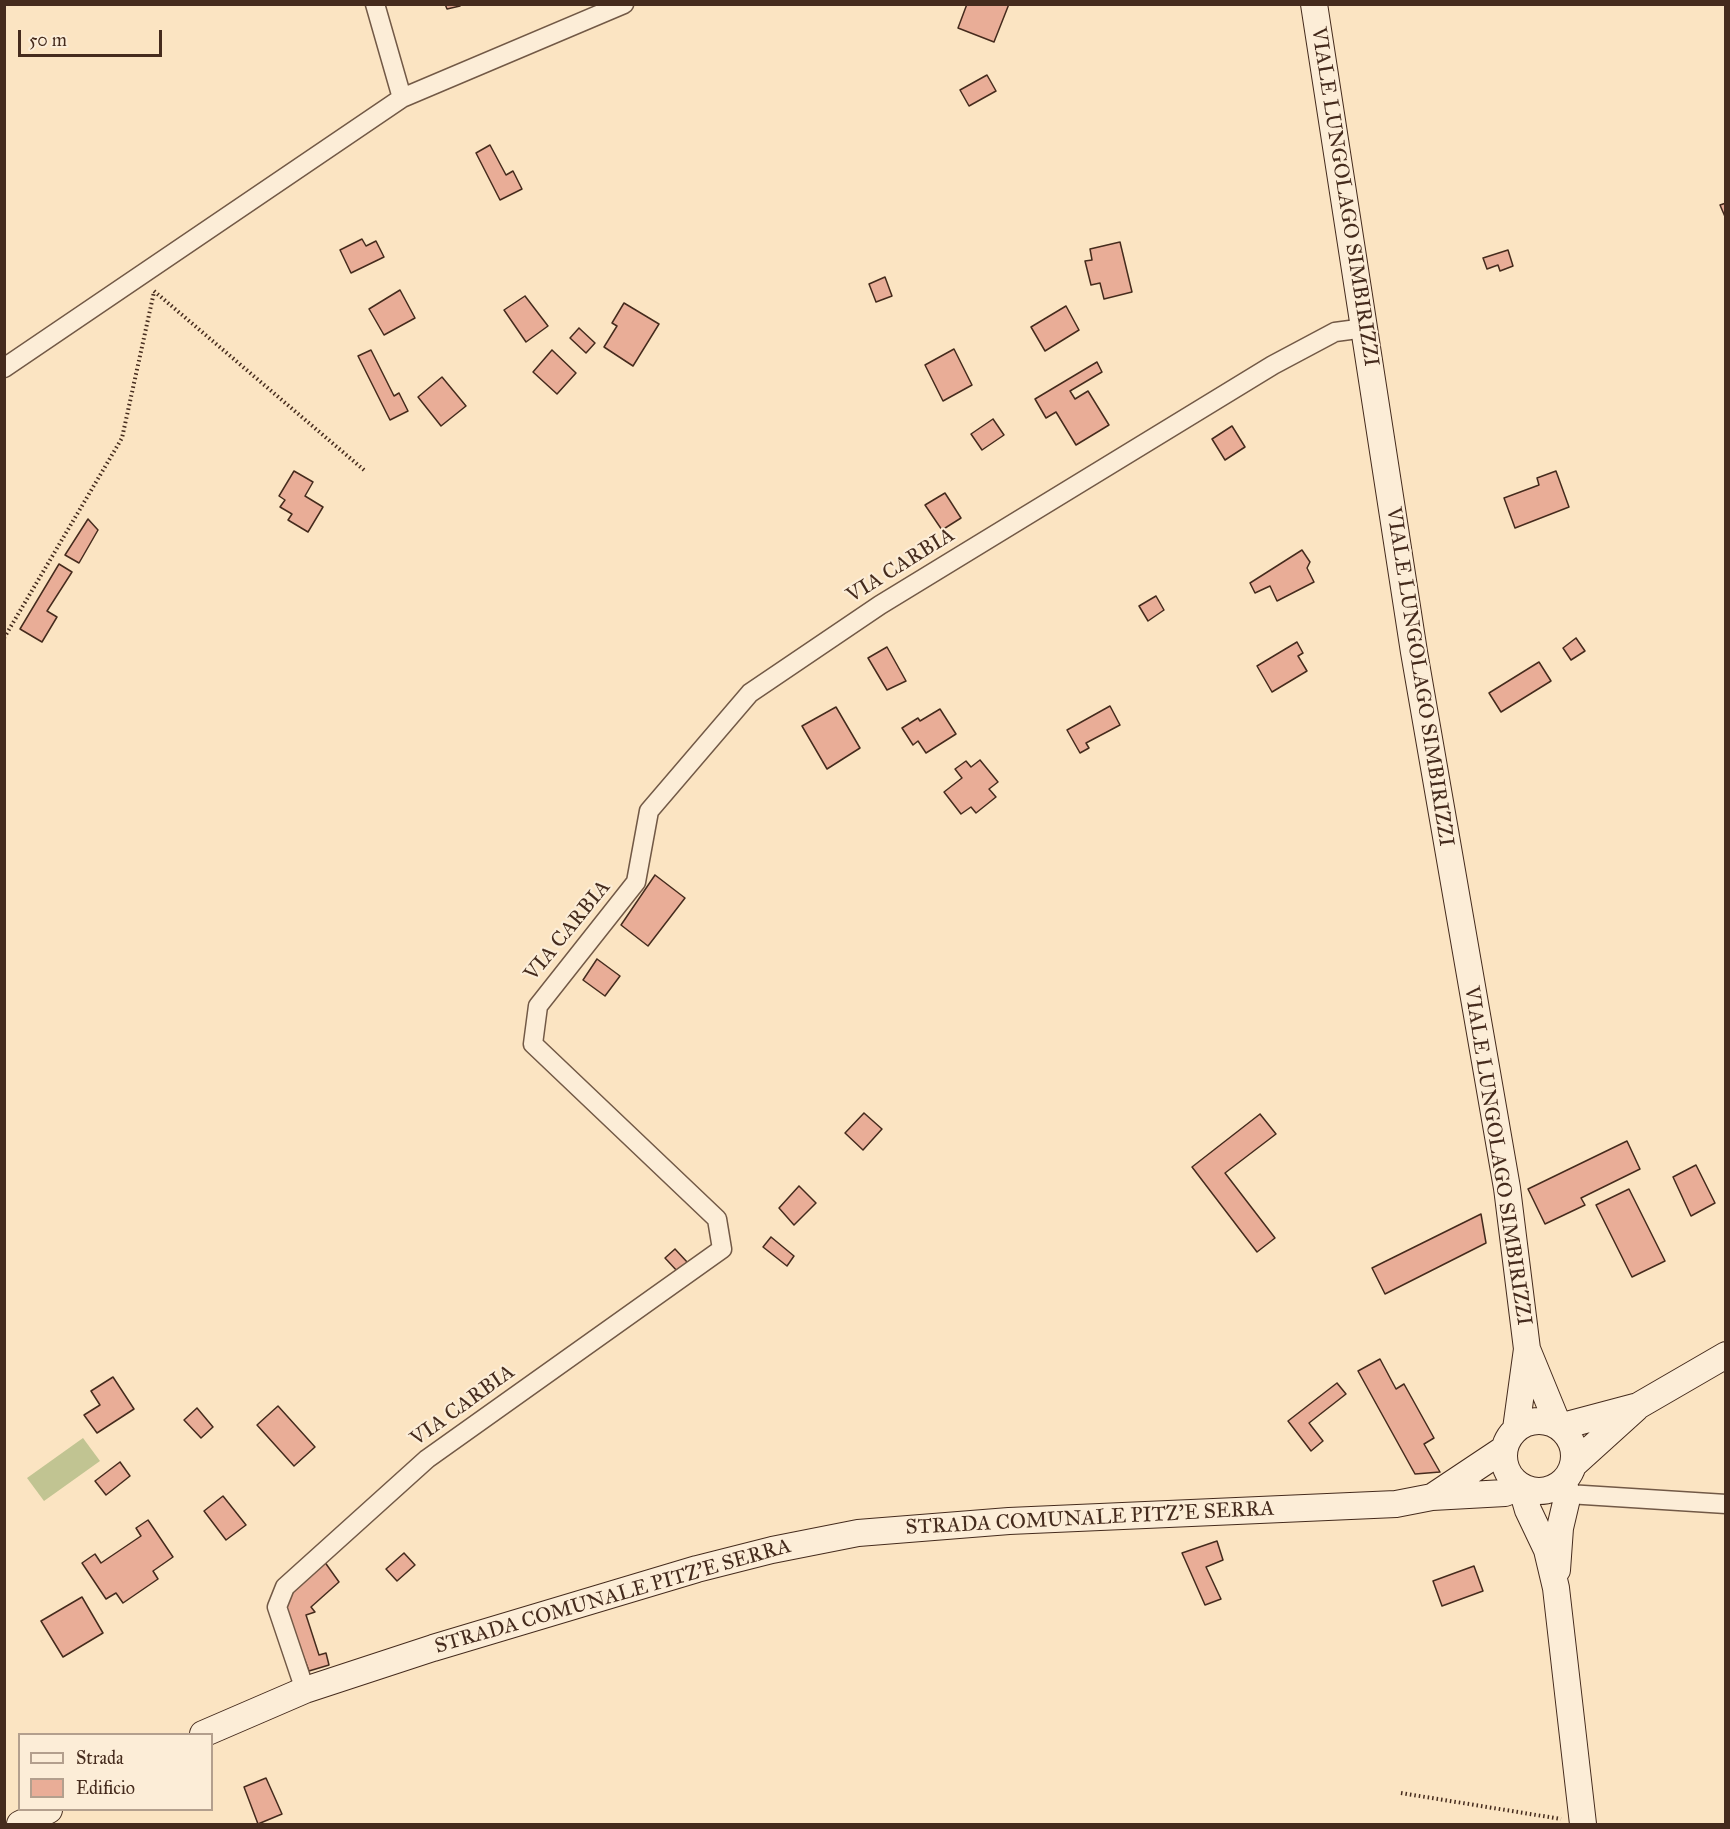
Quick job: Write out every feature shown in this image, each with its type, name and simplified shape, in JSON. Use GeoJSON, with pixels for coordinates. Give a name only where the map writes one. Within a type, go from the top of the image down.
{"type":"FeatureCollection","features":[{"type":"Feature","properties":{"kind":"main road","name":"VIALE LUNGOLAGO SIMBIRIZZI"},"geometry":{"type":"LineString","coordinates":[[1314,4],[1441,819],[1507,1188],[1527,1349],[1559,1427]]}},
{"type":"Feature","properties":{"kind":"main road","name":"VIALE LUNGOLAGO SIMBIRIZZI"},"geometry":{"type":"LineString","coordinates":[[1510,1439],[1527,1349]]}},
{"type":"Feature","properties":{"kind":"main road"},"geometry":{"type":"LineString","coordinates":[[1638,1406],[1570,1478],[1559,1484],[1533,1491],[1513,1480],[1505,1466],[1510,1439],[1537,1421],[1559,1427],[1638,1406],[1725,1355]]}},
{"type":"Feature","properties":{"kind":"main road"},"geometry":{"type":"LineString","coordinates":[[1556,1588],[1560,1528],[1570,1478],[1572,1444],[1559,1427]]}},
{"type":"Feature","properties":{"kind":"main road","name":"STRADA COMUNALE PITZ'E SERRA"},"geometry":{"type":"LineString","coordinates":[[1432,1497],[1510,1439]]}},
{"type":"Feature","properties":{"kind":"main road","name":"STRADA COMUNALE PITZ'E SERRA"},"geometry":{"type":"LineString","coordinates":[[205,1733],[305,1690],[433,1648],[697,1569],[772,1550],[858,1533],[1009,1521],[1396,1504],[1432,1497],[1505,1493],[1521,1486]]}},
{"type":"Feature","properties":{"kind":"main road"},"geometry":{"type":"LineString","coordinates":[[1521,1486],[1528,1510],[1547,1550],[1556,1588],[1583,1823]]}},
{"type":"Feature","properties":{"kind":"main road"},"geometry":{"type":"LineString","coordinates":[[20,1824],[46,1811]]}},
{"type":"Feature","properties":{"kind":"street"},"geometry":{"type":"LineString","coordinates":[[375,4],[402,98]]}},
{"type":"Feature","properties":{"kind":"street"},"geometry":{"type":"LineString","coordinates":[[4,368],[402,98],[624,4]]}},
{"type":"Feature","properties":{"kind":"street","name":"VIA CARBIA"},"geometry":{"type":"LineString","coordinates":[[305,1690],[277,1607],[285,1587],[427,1459],[722,1249],[717,1219],[533,1044],[538,1006],[636,882],[649,811],[750,693],[880,605],[1273,365],[1335,332],[1365,328]]}},
{"type":"Feature","properties":{"kind":"street"},"geometry":{"type":"LineString","coordinates":[[1570,1478],[1725,1504]]}},
{"type":"Feature","properties":{"kind":"path"},"geometry":{"type":"LineString","coordinates":[[145,271],[154,292],[364,470]]}},
{"type":"Feature","properties":{"kind":"path"},"geometry":{"type":"LineString","coordinates":[[4,638],[122,438],[154,292]]}},
{"type":"Feature","properties":{"kind":"path"},"geometry":{"type":"LineString","coordinates":[[1401,1793],[1583,1823]]}},
{"type":"Feature","properties":{"kind":"green space"},"geometry":{"type":"Polygon","coordinates":[[[83,1438],[100,1461],[44,1501],[27,1478],[83,1438]]]}},
{"type":"Feature","properties":{"kind":"building"},"geometry":{"type":"Polygon","coordinates":[[[445,4],[459,4],[460,6],[447,9],[445,4]]]}},
{"type":"Feature","properties":{"kind":"building"},"geometry":{"type":"Polygon","coordinates":[[[967,4],[1009,4],[994,42],[958,28],[967,4]]]}},
{"type":"Feature","properties":{"kind":"building"},"geometry":{"type":"Polygon","coordinates":[[[987,75],[996,91],[969,106],[960,90],[987,75]]]}},
{"type":"Feature","properties":{"kind":"building"},"geometry":{"type":"Polygon","coordinates":[[[490,145],[506,175],[513,171],[522,189],[500,200],[476,153],[490,145]]]}},
{"type":"Feature","properties":{"kind":"building"},"geometry":{"type":"Polygon","coordinates":[[[1726,203],[1726,219],[1720,205],[1726,203]]]}},
{"type":"Feature","properties":{"kind":"building"},"geometry":{"type":"Polygon","coordinates":[[[362,239],[366,246],[376,241],[384,257],[351,273],[340,250],[362,239]]]}},
{"type":"Feature","properties":{"kind":"building"},"geometry":{"type":"Polygon","coordinates":[[[1120,242],[1132,292],[1104,299],[1100,283],[1091,285],[1085,261],[1092,260],[1090,249],[1120,242]]]}},
{"type":"Feature","properties":{"kind":"building"},"geometry":{"type":"Polygon","coordinates":[[[1508,250],[1513,266],[1500,271],[1498,265],[1487,269],[1483,258],[1508,250]]]}},
{"type":"Feature","properties":{"kind":"building"},"geometry":{"type":"Polygon","coordinates":[[[885,277],[892,296],[876,302],[869,284],[885,277]]]}},
{"type":"Feature","properties":{"kind":"building"},"geometry":{"type":"Polygon","coordinates":[[[400,290],[415,318],[384,335],[369,309],[400,290]]]}},
{"type":"Feature","properties":{"kind":"building"},"geometry":{"type":"Polygon","coordinates":[[[525,296],[548,326],[526,342],[504,310],[525,296]]]}},
{"type":"Feature","properties":{"kind":"building"},"geometry":{"type":"Polygon","coordinates":[[[624,303],[659,324],[633,366],[604,347],[617,326],[612,323],[624,303]]]}},
{"type":"Feature","properties":{"kind":"building"},"geometry":{"type":"Polygon","coordinates":[[[1066,306],[1079,330],[1045,351],[1031,327],[1066,306]]]}},
{"type":"Feature","properties":{"kind":"building"},"geometry":{"type":"Polygon","coordinates":[[[579,328],[595,343],[586,353],[570,338],[579,328]]]}},
{"type":"Feature","properties":{"kind":"building"},"geometry":{"type":"Polygon","coordinates":[[[954,349],[972,385],[943,401],[925,365],[954,349]]]}},
{"type":"Feature","properties":{"kind":"building"},"geometry":{"type":"Polygon","coordinates":[[[371,350],[394,396],[399,393],[408,411],[390,420],[358,356],[371,350]]]}},
{"type":"Feature","properties":{"kind":"building"},"geometry":{"type":"Polygon","coordinates":[[[552,350],[576,373],[557,394],[533,372],[552,350]]]}},
{"type":"Feature","properties":{"kind":"building"},"geometry":{"type":"Polygon","coordinates":[[[1097,362],[1102,372],[1070,391],[1075,399],[1088,391],[1109,425],[1076,445],[1056,412],[1046,418],[1035,399],[1097,362]]]}},
{"type":"Feature","properties":{"kind":"building"},"geometry":{"type":"Polygon","coordinates":[[[442,377],[466,406],[441,426],[418,397],[442,377]]]}},
{"type":"Feature","properties":{"kind":"building"},"geometry":{"type":"Polygon","coordinates":[[[993,419],[1004,435],[982,450],[971,434],[993,419]]]}},
{"type":"Feature","properties":{"kind":"building"},"geometry":{"type":"Polygon","coordinates":[[[1232,426],[1245,447],[1225,460],[1212,439],[1232,426]]]}},
{"type":"Feature","properties":{"kind":"building"},"geometry":{"type":"Polygon","coordinates":[[[294,471],[313,482],[305,496],[323,507],[308,532],[288,520],[292,514],[280,507],[285,500],[279,496],[294,471]]]}},
{"type":"Feature","properties":{"kind":"building"},"geometry":{"type":"Polygon","coordinates":[[[1556,471],[1569,507],[1515,528],[1504,498],[1539,485],[1537,478],[1556,471]]]}},
{"type":"Feature","properties":{"kind":"building"},"geometry":{"type":"Polygon","coordinates":[[[945,493],[961,518],[942,530],[925,505],[945,493]]]}},
{"type":"Feature","properties":{"kind":"building"},"geometry":{"type":"Polygon","coordinates":[[[88,519],[98,530],[79,563],[65,555],[88,519]]]}},
{"type":"Feature","properties":{"kind":"building"},"geometry":{"type":"Polygon","coordinates":[[[1302,550],[1310,562],[1307,568],[1314,582],[1277,601],[1270,586],[1255,593],[1250,583],[1302,550]]]}},
{"type":"Feature","properties":{"kind":"building"},"geometry":{"type":"Polygon","coordinates":[[[59,564],[72,572],[47,611],[57,617],[42,642],[20,629],[59,564]]]}},
{"type":"Feature","properties":{"kind":"building"},"geometry":{"type":"Polygon","coordinates":[[[1156,596],[1164,610],[1148,621],[1139,606],[1156,596]]]}},
{"type":"Feature","properties":{"kind":"building"},"geometry":{"type":"Polygon","coordinates":[[[1576,638],[1585,651],[1571,660],[1563,648],[1576,638]]]}},
{"type":"Feature","properties":{"kind":"building"},"geometry":{"type":"Polygon","coordinates":[[[1297,642],[1303,653],[1298,656],[1307,671],[1272,692],[1257,666],[1297,642]]]}},
{"type":"Feature","properties":{"kind":"building"},"geometry":{"type":"Polygon","coordinates":[[[887,647],[906,681],[887,690],[868,658],[887,647]]]}},
{"type":"Feature","properties":{"kind":"building"},"geometry":{"type":"Polygon","coordinates":[[[1539,662],[1551,681],[1501,712],[1489,693],[1539,662]]]}},
{"type":"Feature","properties":{"kind":"building"},"geometry":{"type":"Polygon","coordinates":[[[1110,706],[1120,725],[1086,743],[1089,748],[1080,753],[1067,730],[1110,706]]]}},
{"type":"Feature","properties":{"kind":"building"},"geometry":{"type":"Polygon","coordinates":[[[836,707],[860,748],[827,769],[802,726],[836,707]]]}},
{"type":"Feature","properties":{"kind":"building"},"geometry":{"type":"Polygon","coordinates":[[[940,709],[956,734],[926,753],[918,741],[913,745],[902,728],[940,709]]]}},
{"type":"Feature","properties":{"kind":"building"},"geometry":{"type":"Polygon","coordinates":[[[980,760],[998,782],[989,789],[996,797],[976,813],[971,807],[961,814],[944,792],[962,778],[955,769],[966,761],[971,767],[980,760]]]}},
{"type":"Feature","properties":{"kind":"building"},"geometry":{"type":"Polygon","coordinates":[[[655,875],[685,898],[648,946],[621,925],[655,875]]]}},
{"type":"Feature","properties":{"kind":"building"},"geometry":{"type":"Polygon","coordinates":[[[597,959],[620,976],[605,996],[583,980],[597,959]]]}},
{"type":"Feature","properties":{"kind":"building"},"geometry":{"type":"Polygon","coordinates":[[[864,1113],[882,1129],[863,1150],[845,1133],[864,1113]]]}},
{"type":"Feature","properties":{"kind":"building"},"geometry":{"type":"Polygon","coordinates":[[[1260,1114],[1276,1134],[1225,1173],[1275,1238],[1257,1252],[1192,1167],[1260,1114]]]}},
{"type":"Feature","properties":{"kind":"building"},"geometry":{"type":"Polygon","coordinates":[[[1627,1141],[1640,1169],[1581,1198],[1585,1205],[1545,1224],[1528,1189],[1627,1141]]]}},
{"type":"Feature","properties":{"kind":"building"},"geometry":{"type":"Polygon","coordinates":[[[1696,1165],[1715,1203],[1691,1216],[1673,1177],[1696,1165]]]}},
{"type":"Feature","properties":{"kind":"building"},"geometry":{"type":"Polygon","coordinates":[[[799,1186],[816,1203],[794,1225],[779,1208],[799,1186]]]}},
{"type":"Feature","properties":{"kind":"building"},"geometry":{"type":"Polygon","coordinates":[[[1629,1189],[1665,1261],[1632,1277],[1596,1205],[1629,1189]]]}},
{"type":"Feature","properties":{"kind":"building"},"geometry":{"type":"Polygon","coordinates":[[[1481,1214],[1486,1243],[1385,1294],[1372,1268],[1481,1214]]]}},
{"type":"Feature","properties":{"kind":"building"},"geometry":{"type":"Polygon","coordinates":[[[771,1237],[794,1256],[787,1266],[763,1247],[771,1237]]]}},
{"type":"Feature","properties":{"kind":"building"},"geometry":{"type":"Polygon","coordinates":[[[675,1249],[688,1263],[678,1272],[665,1258],[675,1249]]]}},
{"type":"Feature","properties":{"kind":"building"},"geometry":{"type":"Polygon","coordinates":[[[1380,1359],[1396,1389],[1404,1384],[1434,1438],[1424,1444],[1440,1472],[1415,1474],[1358,1371],[1380,1359]]]}},
{"type":"Feature","properties":{"kind":"building"},"geometry":{"type":"Polygon","coordinates":[[[113,1377],[134,1409],[97,1433],[84,1415],[100,1405],[91,1391],[113,1377]]]}},
{"type":"Feature","properties":{"kind":"building"},"geometry":{"type":"Polygon","coordinates":[[[1337,1383],[1346,1394],[1309,1423],[1323,1441],[1311,1451],[1288,1421],[1337,1383]]]}},
{"type":"Feature","properties":{"kind":"building"},"geometry":{"type":"Polygon","coordinates":[[[278,1406],[315,1447],[294,1466],[257,1425],[278,1406]]]}},
{"type":"Feature","properties":{"kind":"building"},"geometry":{"type":"Polygon","coordinates":[[[197,1408],[213,1427],[201,1438],[184,1420],[197,1408]]]}},
{"type":"Feature","properties":{"kind":"building"},"geometry":{"type":"Polygon","coordinates":[[[120,1462],[130,1476],[106,1495],[95,1481],[120,1462]]]}},
{"type":"Feature","properties":{"kind":"building"},"geometry":{"type":"Polygon","coordinates":[[[223,1496],[246,1525],[226,1540],[204,1511],[223,1496]]]}},
{"type":"Feature","properties":{"kind":"building"},"geometry":{"type":"Polygon","coordinates":[[[148,1520],[173,1557],[153,1571],[158,1579],[123,1603],[116,1593],[106,1599],[82,1563],[95,1554],[101,1563],[141,1536],[136,1528],[148,1520]]]}},
{"type":"Feature","properties":{"kind":"building"},"geometry":{"type":"Polygon","coordinates":[[[1217,1541],[1223,1560],[1206,1567],[1221,1599],[1205,1605],[1182,1553],[1217,1541]]]}},
{"type":"Feature","properties":{"kind":"building"},"geometry":{"type":"Polygon","coordinates":[[[404,1553],[415,1565],[397,1581],[386,1569],[404,1553]]]}},
{"type":"Feature","properties":{"kind":"building"},"geometry":{"type":"Polygon","coordinates":[[[324,1561],[339,1582],[311,1607],[315,1612],[306,1615],[319,1655],[326,1653],[329,1665],[309,1671],[285,1609],[296,1586],[324,1561]]]}},
{"type":"Feature","properties":{"kind":"building"},"geometry":{"type":"Polygon","coordinates":[[[1474,1566],[1483,1591],[1442,1606],[1433,1581],[1474,1566]]]}},
{"type":"Feature","properties":{"kind":"building"},"geometry":{"type":"Polygon","coordinates":[[[82,1597],[103,1633],[63,1657],[41,1621],[82,1597]]]}},
{"type":"Feature","properties":{"kind":"building"},"geometry":{"type":"Polygon","coordinates":[[[266,1778],[282,1814],[258,1824],[244,1787],[266,1778]]]}}]}
